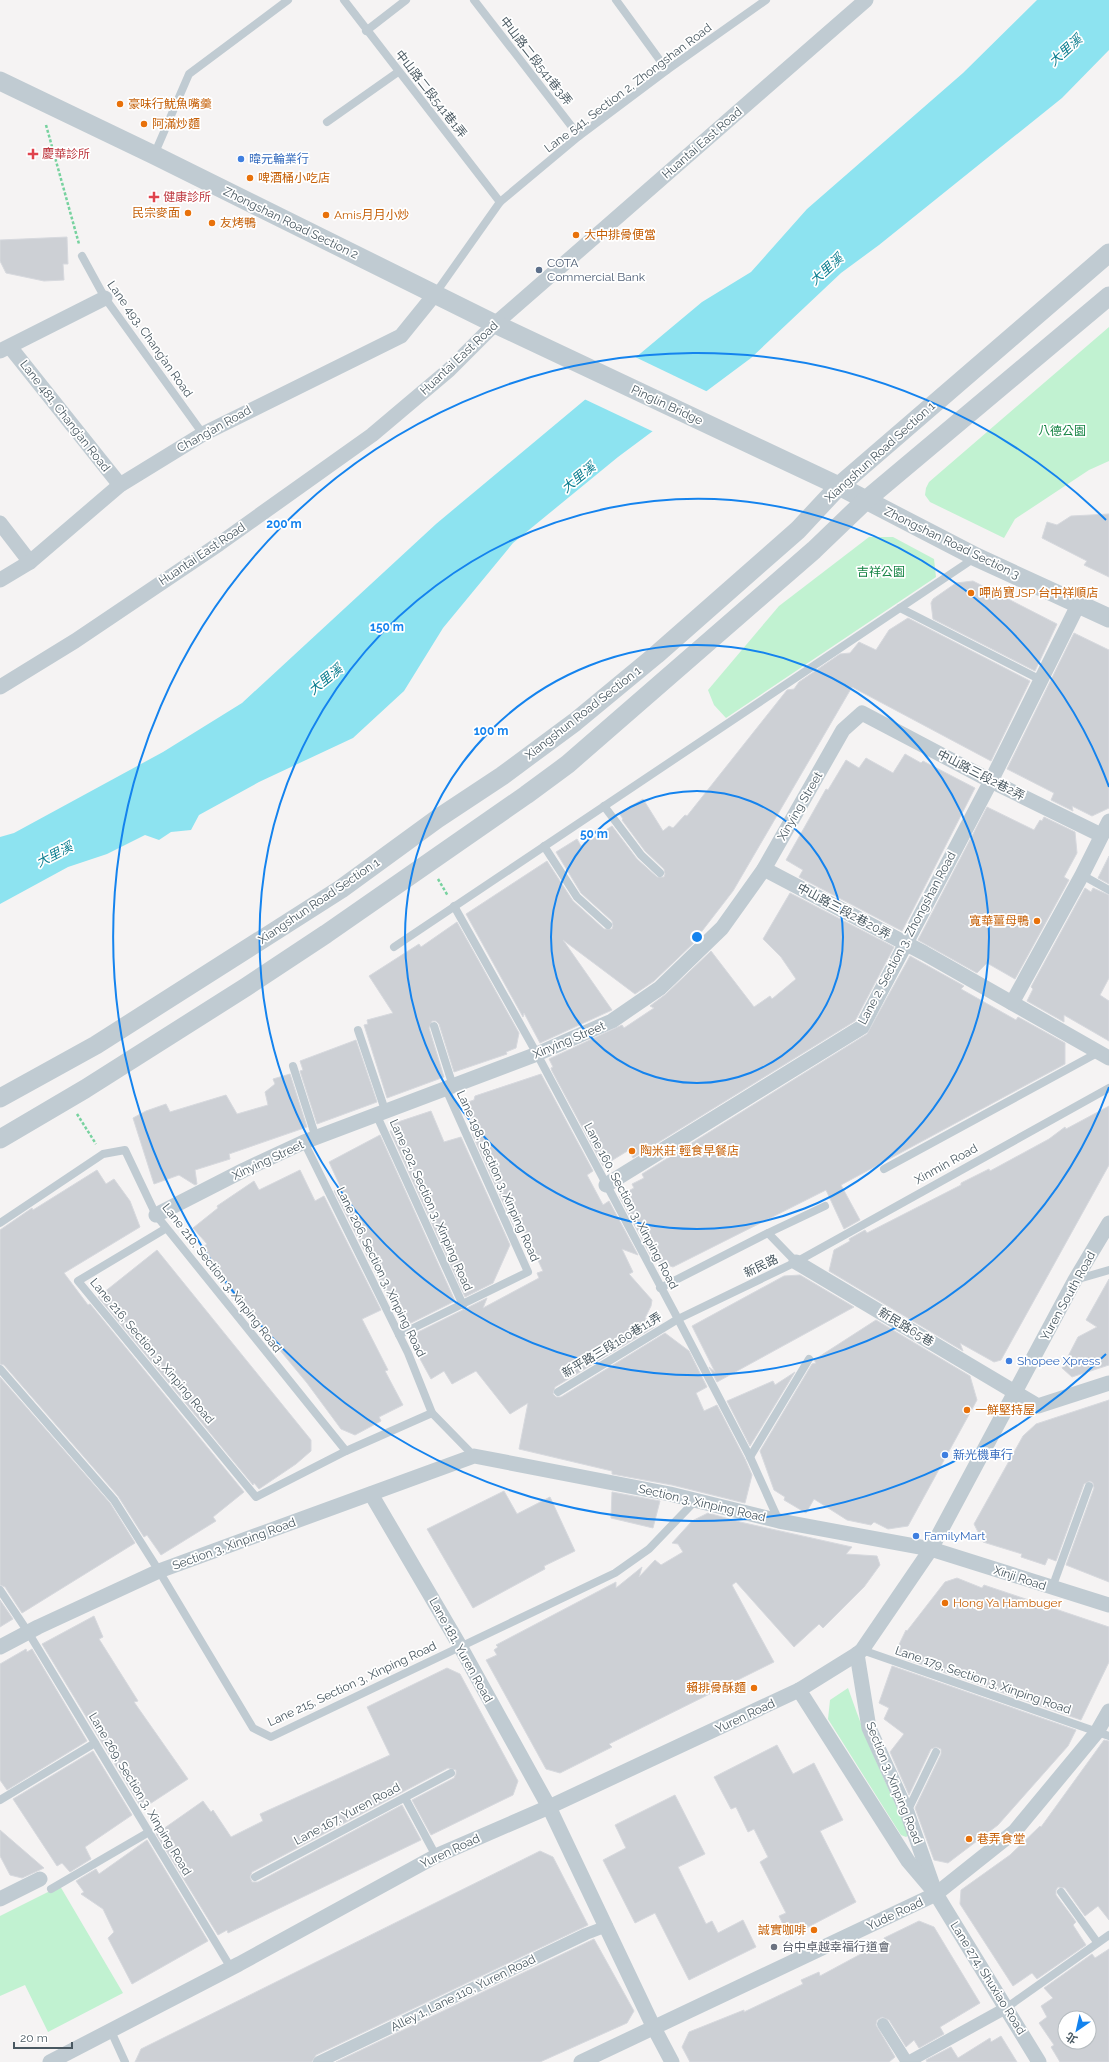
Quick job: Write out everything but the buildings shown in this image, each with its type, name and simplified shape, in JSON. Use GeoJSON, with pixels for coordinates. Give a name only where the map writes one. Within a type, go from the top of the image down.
{"type":"FeatureCollection","features":[{"type":"Feature","properties":{"kind":"street","name":"Huantai East Road"},"geometry":{"type":"LineString","coordinates":[[0,687],[101,624],[225,539],[372,435],[449,370],[495,324],[866,0]]}},
{"type":"Feature","properties":{"kind":"street","name":"Zhongshan Road Section 2"},"geometry":{"type":"LineString","coordinates":[[0,81],[154,155],[495,324]]}},
{"type":"Feature","properties":{"kind":"street","name":"Xiangshun Road Section 1"},"geometry":{"type":"LineString","coordinates":[[0,1098],[96,1045],[145,1015],[341,889],[437,819],[502,776],[575,722],[656,655],[798,530],[839,486],[1109,253]]}},
{"type":"Feature","properties":{"kind":"street","name":"Chang’an Road"},"geometry":{"type":"LineString","coordinates":[[0,580],[30,562],[120,485],[203,434],[400,336],[435,294]]}},
{"type":"Feature","properties":{"kind":"street","name":"Xiangshun Road Section 1"},"geometry":{"type":"LineString","coordinates":[[0,1139],[246,987],[326,934],[526,795],[568,764],[814,550],[866,500],[1109,296]]}},
{"type":"Feature","properties":{"kind":"street"},"geometry":{"type":"LineString","coordinates":[[5,349],[105,298]]}},
{"type":"Feature","properties":{"kind":"street","name":"Pinglin Bridge"},"geometry":{"type":"LineString","coordinates":[[495,324],[839,486]]}},
{"type":"Feature","properties":{"kind":"street","name":"Lane 481, Chang’an Road"},"geometry":{"type":"LineString","coordinates":[[5,349],[120,485]]}},
{"type":"Feature","properties":{"kind":"street","name":"Zhongshan Road Section 3"},"geometry":{"type":"LineString","coordinates":[[839,486],[976,557],[1109,618]]}},
{"type":"Feature","properties":{"kind":"street"},"geometry":{"type":"LineString","coordinates":[[0,523],[30,562]]}},
{"type":"Feature","properties":{"kind":"street","name":"Lane 2, Section 3, Zhongshan Road"},"geometry":{"type":"LineString","coordinates":[[606,1185],[862,1027],[991,780],[1079,604]]}},
{"type":"Feature","properties":{"kind":"street","name":"中山路三段2巷2弄"},"geometry":{"type":"LineString","coordinates":[[862,713],[1101,835]]}},
{"type":"Feature","properties":{"kind":"street","name":"Xinying Street"},"geometry":{"type":"LineString","coordinates":[[156,1215],[244,1170],[310,1140],[537,1054],[612,1021],[660,988],[722,928],[764,869],[843,730],[862,713]]}},
{"type":"Feature","properties":{"kind":"street"},"geometry":{"type":"LineString","coordinates":[[1012,1003],[1082,875],[1109,821]]}},
{"type":"Feature","properties":{"kind":"street","name":"中山路三段2巷20弄"},"geometry":{"type":"LineString","coordinates":[[764,869],[906,943],[1104,1055]]}},
{"type":"Feature","properties":{"kind":"street","name":"Yuren South Road"},"geometry":{"type":"LineString","coordinates":[[1017,1392],[1075,1280],[1109,1223]]}},
{"type":"Feature","properties":{"kind":"street","name":"新民路65巷"},"geometry":{"type":"LineString","coordinates":[[796,1262],[1017,1392]]}},
{"type":"Feature","properties":{"kind":"street"},"geometry":{"type":"LineString","coordinates":[[860,1652],[931,1549],[1017,1392],[1038,1406],[1109,1383]]}},
{"type":"Feature","properties":{"kind":"street","name":"Section 3, Xinping Road"},"geometry":{"type":"LineString","coordinates":[[0,1648],[28,1632],[160,1571],[474,1456],[696,1500],[779,1521],[931,1549]]}},
{"type":"Feature","properties":{"kind":"street","name":"Lane 181, Yuren Road"},"geometry":{"type":"LineString","coordinates":[[371,1494],[460,1646],[549,1808]]}},
{"type":"Feature","properties":{"kind":"street","name":"Xinji Road"},"geometry":{"type":"LineString","coordinates":[[931,1549],[1109,1605]]}},
{"type":"Feature","properties":{"kind":"street","name":"Section 3, Xinping Road"},"geometry":{"type":"LineString","coordinates":[[860,1652],[869,1728],[907,1812],[936,1894]]}},
{"type":"Feature","properties":{"kind":"street","name":"Yuren Road"},"geometry":{"type":"LineString","coordinates":[[50,2062],[231,1968],[436,1856],[549,1808],[799,1690],[860,1652]]}},
{"type":"Feature","properties":{"kind":"street"},"geometry":{"type":"LineString","coordinates":[[799,1690],[908,1861],[936,1894]]}},
{"type":"Feature","properties":{"kind":"street","name":"Yude Road"},"geometry":{"type":"LineString","coordinates":[[581,2062],[936,1894],[1015,1831],[1103,1734],[1109,1710]]}},
{"type":"Feature","properties":{"kind":"street"},"geometry":{"type":"LineString","coordinates":[[549,1808],[607,1926],[654,2028],[672,2062]]}},
{"type":"Feature","properties":{"kind":"street"},"geometry":{"type":"LineString","coordinates":[[1,1897],[40,1878]]}},
{"type":"Feature","properties":{"kind":"street","name":"Lane 274, Shuxiao Road"},"geometry":{"type":"LineString","coordinates":[[936,1894],[1039,2062]]}},
{"type":"Feature","properties":{"kind":"street","name":"Alley 1, Lane 110, Yuren Road"},"geometry":{"type":"LineString","coordinates":[[319,2062],[586,1934],[607,1926]]}},
{"type":"Feature","properties":{"kind":"street"},"geometry":{"type":"LineString","coordinates":[[883,2024],[908,2062],[1006,2008]]}},
{"type":"Feature","properties":{"kind":"lane"},"geometry":{"type":"LineString","coordinates":[[154,155],[190,74],[288,0]]}},
{"type":"Feature","properties":{"kind":"lane","name":"中山路二段541巷1弄"},"geometry":{"type":"LineString","coordinates":[[344,0],[366,31],[500,202]]}},
{"type":"Feature","properties":{"kind":"lane"},"geometry":{"type":"LineString","coordinates":[[366,31],[406,0]]}},
{"type":"Feature","properties":{"kind":"lane","name":"中山路二段541巷3弄"},"geometry":{"type":"LineString","coordinates":[[474,0],[579,136]]}},
{"type":"Feature","properties":{"kind":"lane"},"geometry":{"type":"LineString","coordinates":[[616,0],[667,70]]}},
{"type":"Feature","properties":{"kind":"lane","name":"Lane 541, Section 2, Zhongshan Road"},"geometry":{"type":"LineString","coordinates":[[435,294],[500,202],[579,136],[756,3],[766,0]]}},
{"type":"Feature","properties":{"kind":"lane"},"geometry":{"type":"LineString","coordinates":[[327,122],[398,72]]}},
{"type":"Feature","properties":{"kind":"lane","name":"Lane 493, Chang’an Road"},"geometry":{"type":"LineString","coordinates":[[82,256],[105,298],[203,434]]}},
{"type":"Feature","properties":{"kind":"lane"},"geometry":{"type":"LineString","coordinates":[[394,947],[976,557]]}},
{"type":"Feature","properties":{"kind":"lane"},"geometry":{"type":"LineString","coordinates":[[900,608],[1041,680]]}},
{"type":"Feature","properties":{"kind":"lane"},"geometry":{"type":"LineString","coordinates":[[604,806],[641,855],[660,873]]}},
{"type":"Feature","properties":{"kind":"lane"},"geometry":{"type":"LineString","coordinates":[[544,846],[577,897],[608,925]]}},
{"type":"Feature","properties":{"kind":"lane"},"geometry":{"type":"LineString","coordinates":[[1082,875],[1109,890]]}},
{"type":"Feature","properties":{"kind":"lane","name":"Lane 160, Section 3, Xinping Road"},"geometry":{"type":"LineString","coordinates":[[454,906],[537,1054],[678,1320],[750,1457],[779,1521]]}},
{"type":"Feature","properties":{"kind":"lane"},"geometry":{"type":"LineString","coordinates":[[434,1026],[450,1088]]}},
{"type":"Feature","properties":{"kind":"lane","name":"Lane 202, Section 3, Xinping Road"},"geometry":{"type":"LineString","coordinates":[[358,1030],[382,1114],[463,1305]]}},
{"type":"Feature","properties":{"kind":"lane"},"geometry":{"type":"LineString","coordinates":[[884,1170],[1104,1055]]}},
{"type":"Feature","properties":{"kind":"lane","name":"Lane 206, Section 3, Xinping Road"},"geometry":{"type":"LineString","coordinates":[[293,1066],[310,1140],[408,1353],[432,1413]]}},
{"type":"Feature","properties":{"kind":"lane","name":"Lane 198, Section 3, Xinping Road"},"geometry":{"type":"LineString","coordinates":[[399,1335],[528,1272],[450,1088]]}},
{"type":"Feature","properties":{"kind":"lane","name":"Xinmin Road"},"geometry":{"type":"LineString","coordinates":[[796,1262],[1109,1088]]}},
{"type":"Feature","properties":{"kind":"lane","name":"Lane 210, Section 3, Xinping Road"},"geometry":{"type":"LineString","coordinates":[[0,1223],[103,1154],[125,1150],[156,1215],[165,1229],[346,1451]]}},
{"type":"Feature","properties":{"kind":"lane"},"geometry":{"type":"LineString","coordinates":[[660,1288],[825,1206]]}},
{"type":"Feature","properties":{"kind":"lane","name":"Lane 216, Section 3, Xinping Road"},"geometry":{"type":"LineString","coordinates":[[165,1229],[78,1281],[256,1497],[346,1451]]}},
{"type":"Feature","properties":{"kind":"lane","name":"新民路"},"geometry":{"type":"LineString","coordinates":[[678,1320],[796,1262],[768,1233]]}},
{"type":"Feature","properties":{"kind":"lane"},"geometry":{"type":"LineString","coordinates":[[1075,1280],[1109,1270]]}},
{"type":"Feature","properties":{"kind":"lane","name":"新平路三段160巷11弄"},"geometry":{"type":"LineString","coordinates":[[558,1392],[678,1320]]}},
{"type":"Feature","properties":{"kind":"lane"},"geometry":{"type":"LineString","coordinates":[[750,1457],[809,1359]]}},
{"type":"Feature","properties":{"kind":"lane"},"geometry":{"type":"LineString","coordinates":[[0,1370],[114,1500],[160,1571]]}},
{"type":"Feature","properties":{"kind":"lane"},"geometry":{"type":"LineString","coordinates":[[346,1451],[432,1413],[474,1456]]}},
{"type":"Feature","properties":{"kind":"lane"},"geometry":{"type":"LineString","coordinates":[[1052,1588],[1089,1486]]}},
{"type":"Feature","properties":{"kind":"lane","name":"Lane 215, Section 3, Xinping Road"},"geometry":{"type":"LineString","coordinates":[[160,1571],[253,1728],[271,1737],[615,1573],[649,1549],[696,1500]]}},
{"type":"Feature","properties":{"kind":"lane","name":"Lane 269, Section 3, Xinping Road"},"geometry":{"type":"LineString","coordinates":[[0,1590],[28,1632],[231,1968]]}},
{"type":"Feature","properties":{"kind":"lane","name":"Lane 179, Section 3, Xinping Road"},"geometry":{"type":"LineString","coordinates":[[860,1652],[1103,1734]]}},
{"type":"Feature","properties":{"kind":"lane"},"geometry":{"type":"LineString","coordinates":[[0,1800],[95,1743]]}},
{"type":"Feature","properties":{"kind":"lane"},"geometry":{"type":"LineString","coordinates":[[907,1812],[936,1752]]}},
{"type":"Feature","properties":{"kind":"lane","name":"Lane 167, Yuren Road"},"geometry":{"type":"LineString","coordinates":[[255,1877],[451,1773]]}},
{"type":"Feature","properties":{"kind":"lane"},"geometry":{"type":"LineString","coordinates":[[405,1798],[436,1856]]}},
{"type":"Feature","properties":{"kind":"lane"},"geometry":{"type":"LineString","coordinates":[[51,1889],[149,1832]]}},
{"type":"Feature","properties":{"kind":"lane"},"geometry":{"type":"LineString","coordinates":[[1062,1892],[1097,1942]]}},
{"type":"Feature","properties":{"kind":"lane"},"geometry":{"type":"LineString","coordinates":[[1006,2008],[1097,1942],[1109,1935]]}},
{"type":"Feature","properties":{"kind":"lane"},"geometry":{"type":"LineString","coordinates":[[110,2030],[125,2062]]}},
{"type":"Feature","properties":{"kind":"path"},"geometry":{"type":"LineString","coordinates":[[40,101],[82,256]]}},
{"type":"Feature","properties":{"kind":"path"},"geometry":{"type":"LineString","coordinates":[[428,862],[454,906]]}},
{"type":"Feature","properties":{"kind":"path"},"geometry":{"type":"LineString","coordinates":[[67,1099],[103,1154]]}},
{"type":"Feature","properties":{"kind":"green space","name":"八德公園"},"geometry":{"type":"Polygon","coordinates":[[[1109,327],[1109,461],[1089,470],[1015,519],[1004,538],[930,502],[925,495],[929,482],[1109,327]]]}},
{"type":"Feature","properties":{"kind":"green space","name":"吉祥公園"},"geometry":{"type":"Polygon","coordinates":[[[869,537],[893,537],[934,559],[936,577],[726,718],[714,705],[708,690],[779,606],[869,537]]]}},
{"type":"Feature","properties":{"kind":"green space"},"geometry":{"type":"Polygon","coordinates":[[[848,1688],[876,1762],[910,1834],[906,1837],[901,1835],[828,1719],[830,1700],[848,1688]]]}},
{"type":"Feature","properties":{"kind":"green space"},"geometry":{"type":"Polygon","coordinates":[[[60,1886],[123,1993],[48,2032],[25,1985],[0,1996],[0,1916],[60,1886]]]}},
{"type":"Feature","properties":{"kind":"water","name":"大里溪"},"geometry":{"type":"Polygon","coordinates":[[[1037,0],[1109,0],[1109,50],[1062,98],[879,245],[841,273],[751,358],[618,457],[513,543],[443,628],[404,691],[353,738],[259,782],[199,815],[191,830],[171,832],[159,840],[145,835],[107,854],[68,867],[0,904],[0,837],[14,833],[163,752],[242,703],[436,524],[702,302],[751,272],[807,209],[963,73],[1037,0]]]}},
{"type":"Feature","properties":{"kind":"pier"},"geometry":{"type":"Polygon","coordinates":[[[633,356],[708,392],[654,432],[582,398],[633,356]]]}},
{"type":"Feature","properties":{"kind":"place","name":"豪味行魷魚嘴羹"},"geometry":{"type":"Point","coordinates":[120,104]}},
{"type":"Feature","properties":{"kind":"place","name":"阿滿炒麵"},"geometry":{"type":"Point","coordinates":[144,124]}},
{"type":"Feature","properties":{"kind":"place","name":"慶華診所"},"geometry":{"type":"Point","coordinates":[33,154]}},
{"type":"Feature","properties":{"kind":"place","name":"暐元輪業行"},"geometry":{"type":"Point","coordinates":[241,159]}},
{"type":"Feature","properties":{"kind":"place","name":"啤酒桶小吃店"},"geometry":{"type":"Point","coordinates":[250,178]}},
{"type":"Feature","properties":{"kind":"place","name":"健康診所"},"geometry":{"type":"Point","coordinates":[154,197]}},
{"type":"Feature","properties":{"kind":"place","name":"民宗麥面"},"geometry":{"type":"Point","coordinates":[188,213]}},
{"type":"Feature","properties":{"kind":"place","name":"Amis月月小炒"},"geometry":{"type":"Point","coordinates":[326,215]}},
{"type":"Feature","properties":{"kind":"place","name":"友烤鴨"},"geometry":{"type":"Point","coordinates":[212,223]}},
{"type":"Feature","properties":{"kind":"place","name":"大中排骨便當"},"geometry":{"type":"Point","coordinates":[576,235]}},
{"type":"Feature","properties":{"kind":"place","name":"COTA Commercial Bank"},"geometry":{"type":"Point","coordinates":[539,270]}},
{"type":"Feature","properties":{"kind":"place","name":"呷尚寶JSP 台中祥順店"},"geometry":{"type":"Point","coordinates":[971,593]}},
{"type":"Feature","properties":{"kind":"place","name":"寬華薑母鴨"},"geometry":{"type":"Point","coordinates":[1037,921]}},
{"type":"Feature","properties":{"kind":"place","name":"陶米莊 輕食早餐店"},"geometry":{"type":"Point","coordinates":[632,1151]}},
{"type":"Feature","properties":{"kind":"place","name":"Shopee Xpress"},"geometry":{"type":"Point","coordinates":[1009,1361]}},
{"type":"Feature","properties":{"kind":"place","name":"一鮮堅持屋"},"geometry":{"type":"Point","coordinates":[967,1410]}},
{"type":"Feature","properties":{"kind":"place","name":"新光機車行"},"geometry":{"type":"Point","coordinates":[945,1455]}},
{"type":"Feature","properties":{"kind":"place","name":"FamilyMart"},"geometry":{"type":"Point","coordinates":[916,1536]}},
{"type":"Feature","properties":{"kind":"place","name":"Hong Ya Hambuger"},"geometry":{"type":"Point","coordinates":[945,1603]}},
{"type":"Feature","properties":{"kind":"place","name":"賴排骨酥麵"},"geometry":{"type":"Point","coordinates":[754,1688]}},
{"type":"Feature","properties":{"kind":"place","name":"巷弄食堂"},"geometry":{"type":"Point","coordinates":[969,1839]}},
{"type":"Feature","properties":{"kind":"place","name":"誠實咖啡"},"geometry":{"type":"Point","coordinates":[814,1930]}},
{"type":"Feature","properties":{"kind":"place","name":"台中卓越幸福行道會"},"geometry":{"type":"Point","coordinates":[774,1947]}}]}
